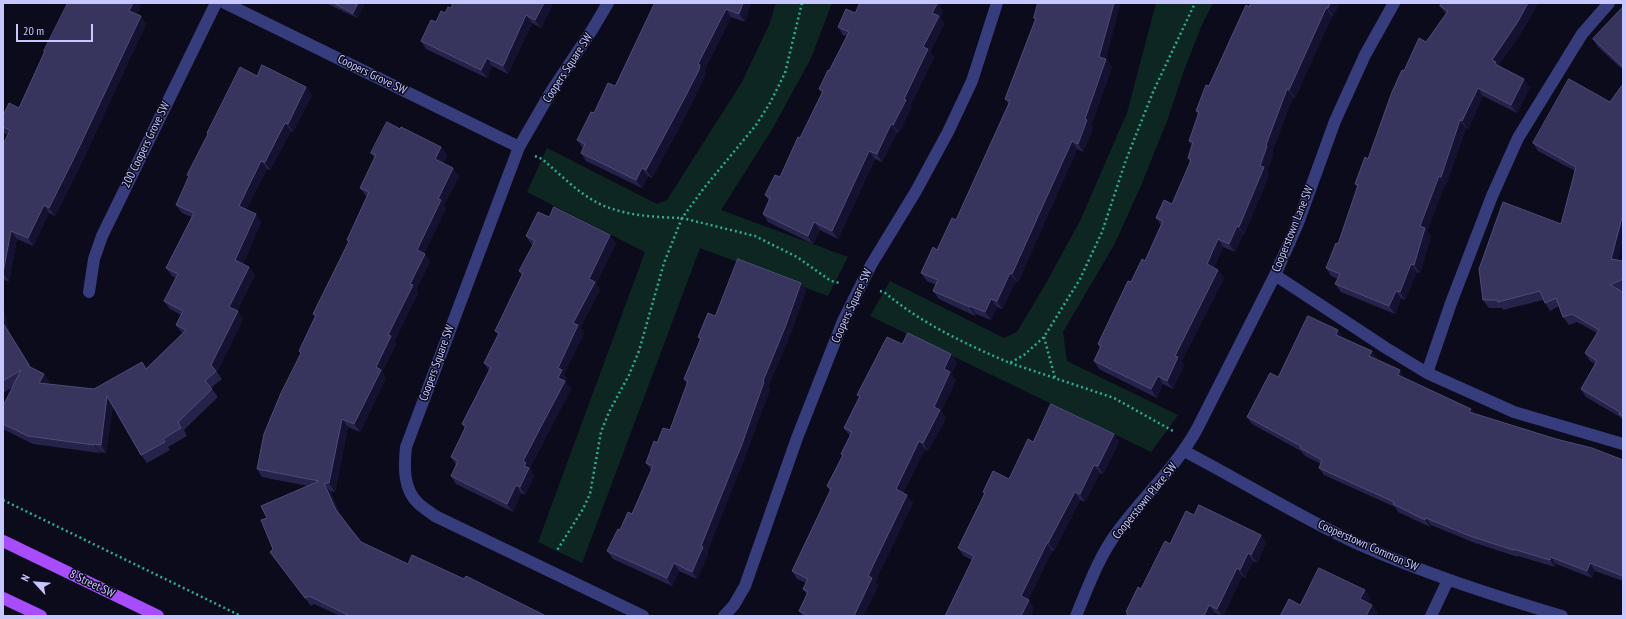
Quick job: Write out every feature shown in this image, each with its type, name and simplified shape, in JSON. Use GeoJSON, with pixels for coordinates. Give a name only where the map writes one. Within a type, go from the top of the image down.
{"type":"FeatureCollection","features":[{"type":"Feature","properties":{"kind":"main road","name":"8 Street SW"},"geometry":{"type":"LineString","coordinates":[[3,541],[158,616]]}},
{"type":"Feature","properties":{"kind":"main road"},"geometry":{"type":"LineString","coordinates":[[3,598],[41,616]]}},
{"type":"Feature","properties":{"kind":"street","name":"200 Coopers Grove SW"},"geometry":{"type":"LineString","coordinates":[[89,292],[94,259],[102,236],[216,3]]}},
{"type":"Feature","properties":{"kind":"street","name":"Coopers Grove SW"},"geometry":{"type":"LineString","coordinates":[[225,3],[519,147]]}},
{"type":"Feature","properties":{"kind":"street","name":"Coopers Square SW"},"geometry":{"type":"LineString","coordinates":[[608,3],[552,90],[519,147],[406,447],[404,467],[408,486],[417,503],[436,516],[547,568],[643,616]]}},
{"type":"Feature","properties":{"kind":"street","name":"Coopers Square SW"},"geometry":{"type":"LineString","coordinates":[[724,616],[734,605],[744,586],[797,438],[843,321],[871,265],[916,191],[948,132],[972,81],[997,3]]}},
{"type":"Feature","properties":{"kind":"street","name":"Cooperstown Lane SW"},"geometry":{"type":"LineString","coordinates":[[1187,446],[1275,274],[1298,223],[1335,121],[1365,55],[1394,3]]}},
{"type":"Feature","properties":{"kind":"street"},"geometry":{"type":"LineString","coordinates":[[1427,373],[1451,303],[1490,203],[1518,138],[1582,34],[1609,3]]}},
{"type":"Feature","properties":{"kind":"street"},"geometry":{"type":"LineString","coordinates":[[1275,274],[1386,348],[1427,373],[1514,412],[1623,444]]}},
{"type":"Feature","properties":{"kind":"street","name":"Cooperstown Common SW"},"geometry":{"type":"LineString","coordinates":[[1187,446],[1298,513],[1355,542],[1448,580],[1562,616]]}},
{"type":"Feature","properties":{"kind":"street","name":"Cooperstown Place SW"},"geometry":{"type":"LineString","coordinates":[[1076,616],[1095,570],[1117,532],[1187,446]]}},
{"type":"Feature","properties":{"kind":"street"},"geometry":{"type":"LineString","coordinates":[[1431,616],[1448,580]]}},
{"type":"Feature","properties":{"kind":"path"},"geometry":{"type":"LineString","coordinates":[[519,147],[542,159],[597,202],[620,212],[655,217],[682,218],[664,262],[639,350],[629,375],[609,412],[601,432],[590,494],[583,509],[563,538],[547,568]]}},
{"type":"Feature","properties":{"kind":"path"},"geometry":{"type":"LineString","coordinates":[[1044,338],[1056,378]]}},
{"type":"Feature","properties":{"kind":"path"},"geometry":{"type":"LineString","coordinates":[[1010,362],[1114,398],[1187,446]]}},
{"type":"Feature","properties":{"kind":"path"},"geometry":{"type":"LineString","coordinates":[[3,500],[241,616]]}},
{"type":"Feature","properties":{"kind":"green space"},"geometry":{"type":"Polygon","coordinates":[[[776,3],[832,3],[811,58],[773,128],[721,210],[848,257],[828,296],[700,248],[582,563],[538,542],[645,252],[527,192],[547,148],[657,204],[667,200],[742,82],[769,25],[776,3]]]}},
{"type":"Feature","properties":{"kind":"green space"},"geometry":{"type":"Polygon","coordinates":[[[1156,3],[1213,3],[1201,27],[1183,73],[1167,121],[1140,188],[1114,245],[1063,332],[1067,361],[1178,415],[1151,452],[870,316],[890,281],[1004,338],[1017,332],[1080,221],[1127,113],[1156,3]]]}},
{"type":"Feature","properties":{"kind":"building"},"geometry":{"type":"Polygon","coordinates":[[[68,3],[133,3],[129,11],[141,16],[49,208],[44,205],[28,238],[11,231],[3,273],[3,145],[10,130],[3,127],[3,116],[9,103],[19,108],[44,51],[68,3]]]}},
{"type":"Feature","properties":{"kind":"building"},"geometry":{"type":"Polygon","coordinates":[[[334,3],[358,3],[353,13],[334,3]]]}},
{"type":"Feature","properties":{"kind":"building"},"geometry":{"type":"Polygon","coordinates":[[[453,3],[544,3],[535,20],[526,15],[503,66],[487,58],[481,70],[421,41],[431,20],[436,22],[441,11],[445,13],[448,7],[451,8],[453,3]]]}},
{"type":"Feature","properties":{"kind":"building"},"geometry":{"type":"Polygon","coordinates":[[[655,3],[743,3],[739,14],[726,9],[698,64],[700,65],[699,70],[683,101],[646,170],[642,168],[636,180],[581,153],[585,144],[577,140],[591,112],[594,113],[608,83],[615,86],[655,3]]]}},
{"type":"Feature","properties":{"kind":"building"},"geometry":{"type":"Polygon","coordinates":[[[860,3],[936,3],[937,4],[932,13],[939,16],[923,47],[928,49],[904,99],[906,100],[893,125],[891,124],[877,154],[869,151],[832,231],[814,222],[808,236],[763,214],[770,198],[765,195],[775,175],[780,177],[798,137],[800,138],[823,91],[819,89],[828,70],[829,71],[849,32],[838,27],[846,9],[855,13],[860,3]]]}},
{"type":"Feature","properties":{"kind":"building"},"geometry":{"type":"Polygon","coordinates":[[[1038,3],[1114,3],[1099,57],[1106,59],[1078,144],[1072,141],[1012,274],[1010,273],[997,301],[991,299],[985,312],[933,291],[938,280],[921,273],[933,247],[937,250],[952,218],[956,220],[1010,101],[1005,99],[1036,18],[1034,18],[1038,3]]]}},
{"type":"Feature","properties":{"kind":"building"},"geometry":{"type":"Polygon","coordinates":[[[1251,3],[1330,3],[1328,8],[1326,8],[1289,90],[1287,89],[1266,145],[1267,146],[1260,166],[1264,167],[1239,227],[1237,226],[1229,244],[1218,239],[1207,264],[1218,270],[1175,356],[1178,357],[1167,381],[1158,376],[1151,389],[1094,361],[1101,346],[1098,344],[1128,281],[1131,282],[1142,259],[1145,261],[1163,221],[1156,218],[1164,200],[1172,204],[1191,160],[1188,158],[1193,142],[1189,141],[1199,112],[1196,111],[1206,85],[1209,86],[1246,5],[1249,7],[1251,3]]]}},
{"type":"Feature","properties":{"kind":"building"},"geometry":{"type":"Polygon","coordinates":[[[1442,3],[1528,3],[1517,23],[1492,60],[1496,62],[1495,64],[1524,79],[1511,105],[1478,88],[1462,121],[1460,120],[1441,177],[1439,176],[1420,226],[1425,228],[1414,265],[1411,264],[1400,292],[1396,291],[1389,306],[1335,284],[1340,274],[1326,268],[1336,243],[1338,244],[1358,185],[1355,184],[1365,157],[1368,159],[1392,92],[1402,70],[1404,71],[1419,38],[1426,42],[1448,11],[1440,6],[1442,3]]]}},
{"type":"Feature","properties":{"kind":"building"},"geometry":{"type":"Polygon","coordinates":[[[1623,7],[1623,67],[1593,39],[1623,7]]]}},
{"type":"Feature","properties":{"kind":"building"},"geometry":{"type":"Polygon","coordinates":[[[262,65],[306,87],[288,124],[285,123],[265,162],[261,161],[239,206],[256,214],[235,260],[249,267],[229,307],[238,311],[211,365],[216,371],[205,381],[212,389],[178,422],[181,428],[163,439],[165,442],[141,455],[107,396],[101,445],[28,436],[3,424],[3,406],[21,370],[3,381],[3,323],[29,365],[28,366],[44,374],[39,383],[94,389],[142,362],[146,369],[186,330],[176,325],[183,311],[164,301],[178,274],[166,268],[194,213],[176,205],[189,176],[187,175],[240,67],[257,76],[262,65]]]}},
{"type":"Feature","properties":{"kind":"building"},"geometry":{"type":"Polygon","coordinates":[[[1569,79],[1610,102],[1623,84],[1623,214],[1611,259],[1623,261],[1623,279],[1610,285],[1623,292],[1623,416],[1619,414],[1620,412],[1581,389],[1597,361],[1585,353],[1599,330],[1572,314],[1563,317],[1556,298],[1545,303],[1540,291],[1498,302],[1497,300],[1483,300],[1479,269],[1503,202],[1561,224],[1576,167],[1533,143],[1569,79]]]}},
{"type":"Feature","properties":{"kind":"building"},"geometry":{"type":"Polygon","coordinates":[[[387,122],[400,129],[401,127],[441,147],[435,159],[453,168],[438,199],[441,200],[417,250],[425,254],[410,284],[413,285],[388,335],[391,336],[376,367],[381,370],[354,424],[342,419],[329,483],[324,483],[336,510],[361,542],[408,564],[412,555],[464,579],[466,576],[546,616],[350,616],[309,596],[305,598],[270,552],[273,549],[261,520],[267,518],[261,506],[319,481],[257,469],[264,434],[281,393],[301,353],[299,351],[316,315],[313,314],[349,241],[347,240],[369,192],[360,188],[376,155],[371,153],[387,122]]]}},
{"type":"Feature","properties":{"kind":"building"},"geometry":{"type":"Polygon","coordinates":[[[554,207],[610,235],[589,279],[595,282],[573,323],[578,325],[558,368],[562,370],[558,378],[565,381],[523,461],[526,463],[524,466],[529,468],[520,487],[516,485],[507,504],[451,476],[458,461],[451,457],[466,426],[462,424],[491,367],[484,363],[499,333],[495,331],[523,273],[519,271],[535,241],[526,236],[538,212],[549,217],[554,207]]]}},
{"type":"Feature","properties":{"kind":"building"},"geometry":{"type":"Polygon","coordinates":[[[738,259],[801,283],[763,381],[764,382],[742,444],[692,572],[674,563],[667,578],[607,551],[618,529],[620,530],[628,512],[632,514],[653,466],[646,463],[654,441],[657,443],[663,428],[670,430],[688,381],[684,379],[701,338],[698,337],[708,313],[715,316],[738,259]]]}},
{"type":"Feature","properties":{"kind":"building"},"geometry":{"type":"Polygon","coordinates":[[[1308,316],[1338,330],[1336,335],[1372,351],[1369,356],[1400,370],[1398,375],[1471,409],[1469,412],[1556,439],[1592,448],[1623,460],[1623,576],[1590,563],[1587,571],[1551,557],[1550,560],[1513,550],[1470,536],[1426,518],[1425,520],[1393,504],[1394,502],[1319,468],[1322,460],[1300,448],[1301,446],[1247,417],[1270,373],[1278,377],[1308,316]]]}},
{"type":"Feature","properties":{"kind":"building"},"geometry":{"type":"Polygon","coordinates":[[[908,333],[951,354],[944,369],[950,372],[934,407],[940,410],[923,443],[919,441],[896,489],[907,495],[868,576],[872,578],[854,616],[806,616],[807,615],[799,611],[808,592],[803,589],[808,579],[792,571],[831,489],[827,486],[843,455],[841,454],[852,432],[844,428],[860,396],[857,395],[887,337],[902,344],[908,333]]]}},
{"type":"Feature","properties":{"kind":"building"},"geometry":{"type":"Polygon","coordinates":[[[1051,404],[1114,434],[1098,466],[1094,465],[1080,494],[1075,492],[1047,543],[1021,596],[1029,600],[1021,616],[945,616],[974,556],[958,548],[985,493],[983,492],[993,471],[1009,479],[1028,439],[1033,442],[1051,404]]]}},
{"type":"Feature","properties":{"kind":"building"},"geometry":{"type":"Polygon","coordinates":[[[1199,505],[1261,535],[1251,555],[1248,553],[1240,570],[1237,568],[1217,609],[1209,605],[1204,616],[1126,616],[1128,613],[1126,612],[1138,587],[1141,589],[1165,541],[1170,544],[1186,511],[1194,515],[1199,505]]]}},
{"type":"Feature","properties":{"kind":"building"},"geometry":{"type":"Polygon","coordinates":[[[1319,568],[1365,590],[1360,599],[1372,605],[1366,616],[1280,616],[1289,599],[1300,605],[1319,568]]]}}]}
